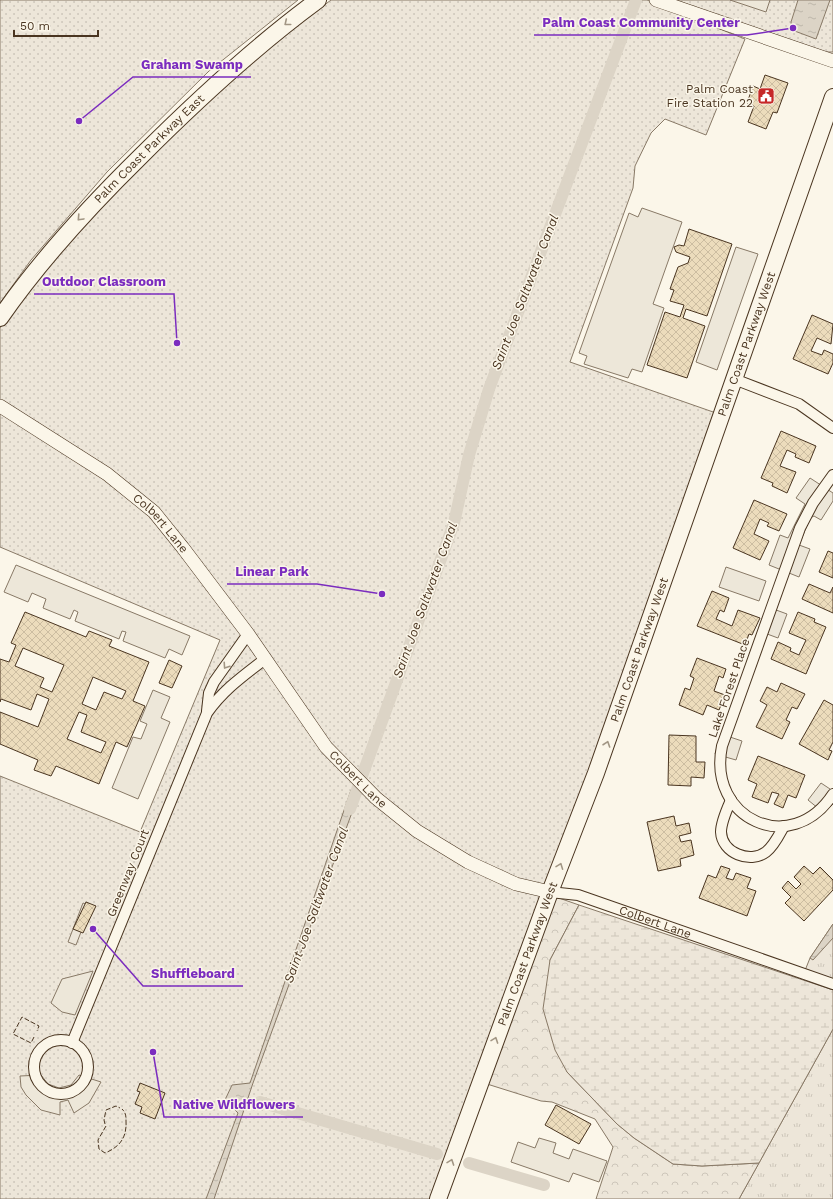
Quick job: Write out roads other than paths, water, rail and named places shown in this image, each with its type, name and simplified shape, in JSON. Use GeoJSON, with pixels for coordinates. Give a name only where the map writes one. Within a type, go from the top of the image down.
{"type":"FeatureCollection","features":[{"type":"Feature","properties":{"kind":"main road","name":"Palm Coast Parkway East"},"geometry":{"type":"LineString","coordinates":[[0,318],[40,263],[129,167],[231,68],[318,0]]}},
{"type":"Feature","properties":{"kind":"main road","name":"Palm Coast Parkway West"},"geometry":{"type":"LineString","coordinates":[[438,1199],[550,892],[596,773],[833,97]]}},
{"type":"Feature","properties":{"kind":"street"},"geometry":{"type":"LineString","coordinates":[[656,0],[833,61]]}},
{"type":"Feature","properties":{"kind":"street"},"geometry":{"type":"LineString","coordinates":[[734,379],[799,404],[833,428]]}},
{"type":"Feature","properties":{"kind":"street","name":"Colbert Lane"},"geometry":{"type":"LineString","coordinates":[[0,406],[107,474],[148,508],[183,548],[248,634],[329,752],[360,783],[397,816],[440,846],[474,865],[516,884],[550,892],[578,895],[833,984]]}},
{"type":"Feature","properties":{"kind":"street","name":"Lake Forest Place"},"geometry":{"type":"LineString","coordinates":[[833,475],[813,503],[795,540],[722,746],[720,758],[720,777],[731,800],[739,809],[755,820],[770,826],[784,826],[800,822],[813,816],[826,804],[833,794]]}},
{"type":"Feature","properties":{"kind":"street"},"geometry":{"type":"LineString","coordinates":[[207,713],[209,693],[214,682],[248,634]]}},
{"type":"Feature","properties":{"kind":"street"},"geometry":{"type":"LineString","coordinates":[[207,713],[217,698],[265,659]]}},
{"type":"Feature","properties":{"kind":"street","name":"Greenway Court"},"geometry":{"type":"LineString","coordinates":[[72,1042],[207,713]]}},
{"type":"Feature","properties":{"kind":"street"},"geometry":{"type":"LineString","coordinates":[[731,800],[721,830],[724,843],[736,854],[751,857],[765,853],[776,841],[784,826]]}},
{"type":"Feature","properties":{"kind":"street"},"geometry":{"type":"LineString","coordinates":[[63,1040],[72,1042],[79,1047],[84,1054],[88,1071],[85,1079],[76,1089],[65,1094],[48,1091],[36,1078],[34,1068],[35,1059],[39,1051],[51,1042],[63,1040]]}},
{"type":"Feature","properties":{"kind":"water"},"geometry":{"type":"Polygon","coordinates":[[[798,0],[830,0],[816,39],[792,30],[791,22],[798,0]]]}},
{"type":"Feature","properties":{"kind":"water"},"geometry":{"type":"Polygon","coordinates":[[[351,790],[358,796],[253,1083],[214,1199],[206,1199],[238,1113],[225,1100],[232,1085],[250,1083],[351,790]]]}},
{"type":"Feature","properties":{"kind":"water"},"geometry":{"type":"Polygon","coordinates":[[[833,924],[833,938],[813,960],[810,958],[833,924]]]}},
{"type":"Feature","properties":{"kind":"waterway","name":"Saint Joe Saltwater Canal"},"geometry":{"type":"LineString","coordinates":[[350,809],[454,523],[469,455],[489,389],[636,0]]}},
{"type":"Feature","properties":{"kind":"waterway"},"geometry":{"type":"LineString","coordinates":[[260,1102],[437,1154]]}},
{"type":"Feature","properties":{"kind":"waterway"},"geometry":{"type":"LineString","coordinates":[[469,1163],[544,1185]]}},
{"type":"Feature","properties":{"kind":"place","name":"Palm Coast Community Center"},"geometry":{"type":"Point","coordinates":[793,28]}},
{"type":"Feature","properties":{"kind":"place","name":"Palm Coast Fire Station 22"},"geometry":{"type":"Point","coordinates":[766,96]}},
{"type":"Feature","properties":{"kind":"place","name":"Graham Swamp"},"geometry":{"type":"Point","coordinates":[79,121]}},
{"type":"Feature","properties":{"kind":"place","name":"Outdoor Classroom"},"geometry":{"type":"Point","coordinates":[177,343]}},
{"type":"Feature","properties":{"kind":"place","name":"Linear Park"},"geometry":{"type":"Point","coordinates":[382,594]}},
{"type":"Feature","properties":{"kind":"place","name":"Shuffleboard"},"geometry":{"type":"Point","coordinates":[93,929]}},
{"type":"Feature","properties":{"kind":"place","name":"Native Wildflowers"},"geometry":{"type":"Point","coordinates":[153,1052]}}]}
